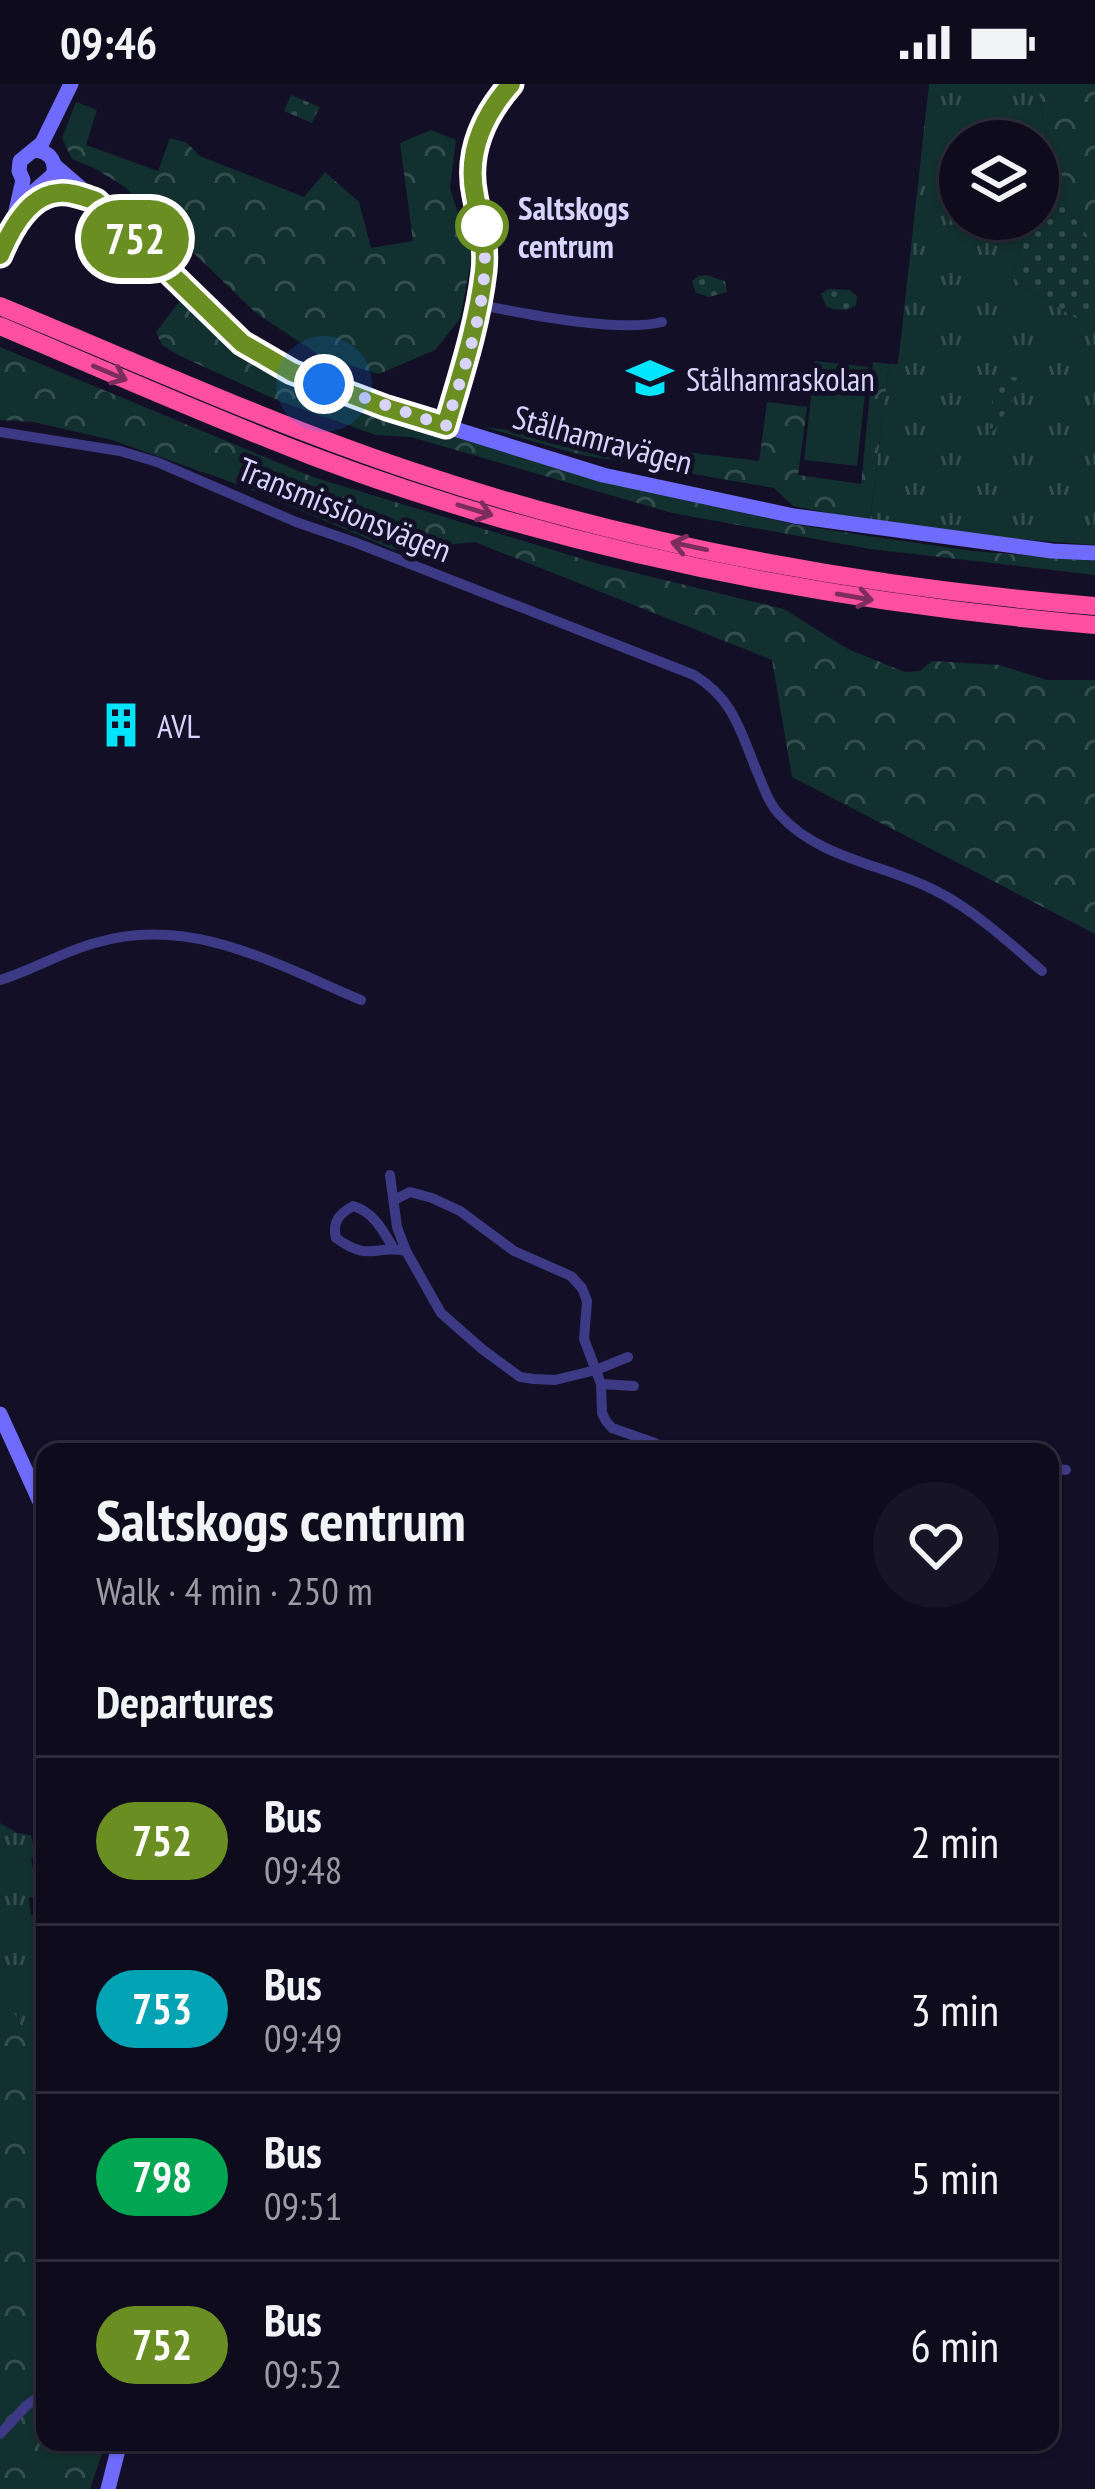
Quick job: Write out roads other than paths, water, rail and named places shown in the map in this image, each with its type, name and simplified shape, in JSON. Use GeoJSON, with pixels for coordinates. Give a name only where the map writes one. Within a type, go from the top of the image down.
{"type":"FeatureCollection","features":[{"type":"Feature","properties":{"kind":"highway"},"geometry":{"type":"LineString","coordinates":[[3,317],[419,474],[628,533],[874,582],[1095,606]]}},
{"type":"Feature","properties":{"kind":"highway"},"geometry":{"type":"LineString","coordinates":[[3,317],[314,457],[520,524],[772,583],[933,608],[1095,625]]}},
{"type":"Feature","properties":{"kind":"main road"},"geometry":{"type":"LineString","coordinates":[[43,174],[19,171],[20,161],[44,140],[71,84]]}},
{"type":"Feature","properties":{"kind":"main road"},"geometry":{"type":"LineString","coordinates":[[0,255],[43,174],[64,101]]}},
{"type":"Feature","properties":{"kind":"main road","name":"Stålhamravägen"},"geometry":{"type":"LineString","coordinates":[[36,151],[47,154],[43,174],[91,197],[242,343],[292,372],[387,408],[603,475],[794,516],[1032,549],[1095,553]]}},
{"type":"Feature","properties":{"kind":"main road"},"geometry":{"type":"LineString","coordinates":[[12,226],[48,195],[91,197]]}},
{"type":"Feature","properties":{"kind":"main road"},"geometry":{"type":"LineString","coordinates":[[0,1414],[36,1493]]}},
{"type":"Feature","properties":{"kind":"main road"},"geometry":{"type":"LineString","coordinates":[[108,2489],[118,2451]]}},
{"type":"Feature","properties":{"kind":"street"},"geometry":{"type":"LineString","coordinates":[[446,426],[480,305],[485,244],[474,194],[473,154],[494,104],[511,84]]}},
{"type":"Feature","properties":{"kind":"street"},"geometry":{"type":"LineString","coordinates":[[480,305],[638,327],[662,322]]}},
{"type":"Feature","properties":{"kind":"street","name":"Transmissionsvägen"},"geometry":{"type":"LineString","coordinates":[[0,432],[120,451],[158,462],[296,522],[694,675],[722,695],[774,808],[792,827],[835,850],[939,892],[1042,971]]}},
{"type":"Feature","properties":{"kind":"street"},"geometry":{"type":"LineString","coordinates":[[0,980],[97,942],[170,933],[228,945],[361,1000]]}},
{"type":"Feature","properties":{"kind":"street"},"geometry":{"type":"LineString","coordinates":[[390,1175],[400,1250]]}},
{"type":"Feature","properties":{"kind":"street"},"geometry":{"type":"LineString","coordinates":[[394,1201],[410,1192],[432,1198],[460,1211],[514,1251],[571,1276],[587,1301],[584,1339],[601,1384],[602,1413],[612,1428],[655,1443]]}},
{"type":"Feature","properties":{"kind":"street"},"geometry":{"type":"LineString","coordinates":[[400,1250],[367,1254],[352,1250],[336,1238],[339,1214],[352,1206],[364,1209],[400,1250],[441,1313],[520,1377],[555,1380],[628,1358]]}},
{"type":"Feature","properties":{"kind":"street"},"geometry":{"type":"LineString","coordinates":[[601,1384],[634,1386]]}},
{"type":"Feature","properties":{"kind":"street"},"geometry":{"type":"LineString","coordinates":[[1059,1469],[1066,1470]]}},
{"type":"Feature","properties":{"kind":"street"},"geometry":{"type":"LineString","coordinates":[[0,2434],[36,2399]]}},
{"type":"Feature","properties":{"kind":"place","name":"Saltskogs centrum"},"geometry":{"type":"Point","coordinates":[482,226]}},
{"type":"Feature","properties":{"kind":"place","name":"Stålhamraskolan"},"geometry":{"type":"Point","coordinates":[650,378]}},
{"type":"Feature","properties":{"kind":"place","name":"AVL"},"geometry":{"type":"Point","coordinates":[121,725]}}]}
